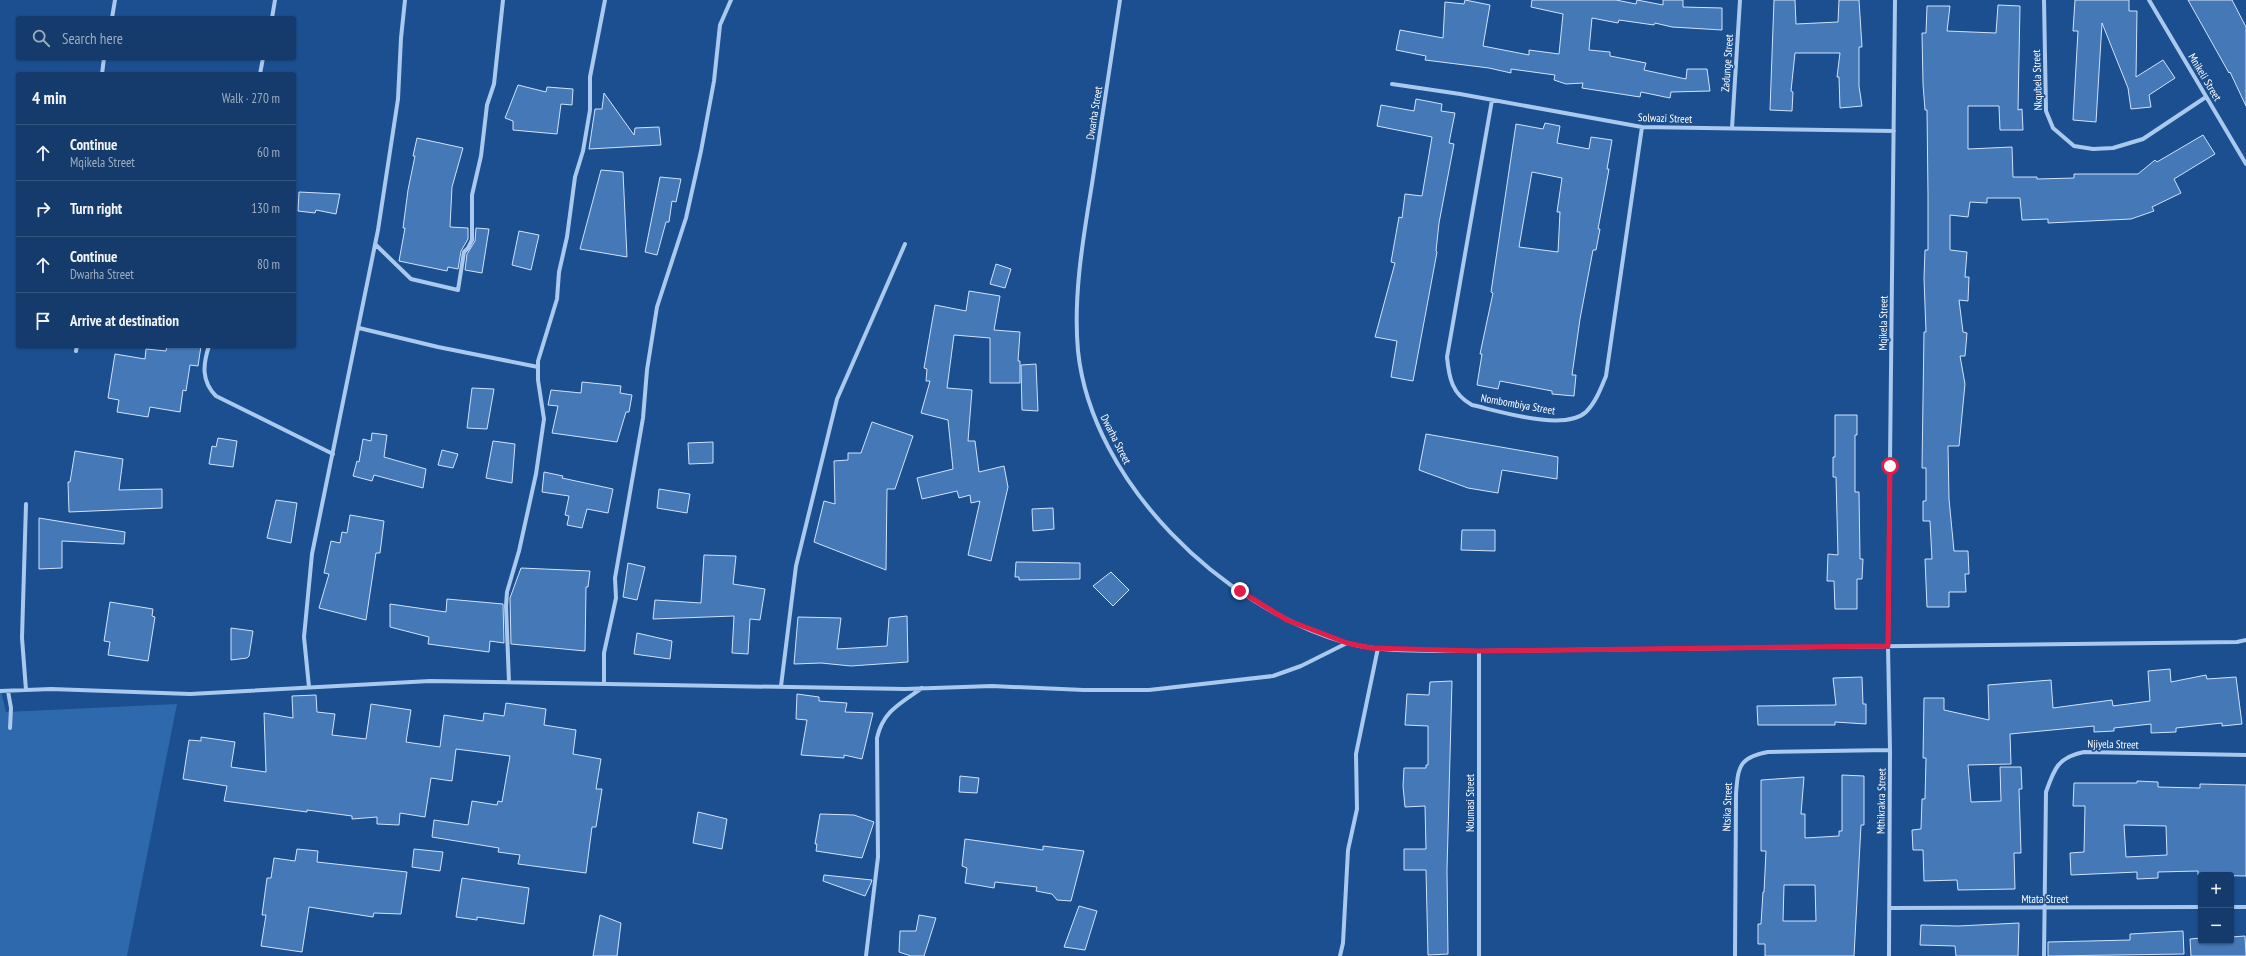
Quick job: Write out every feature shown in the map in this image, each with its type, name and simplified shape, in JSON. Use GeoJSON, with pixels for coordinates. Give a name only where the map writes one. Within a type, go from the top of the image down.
{"type":"FeatureCollection","features":[{"type":"Feature","properties":{"kind":"street"},"geometry":{"type":"LineString","coordinates":[[112,16],[115,0]]}},
{"type":"Feature","properties":{"kind":"street"},"geometry":{"type":"LineString","coordinates":[[272,16],[275,0]]}},
{"type":"Feature","properties":{"kind":"street"},"geometry":{"type":"LineString","coordinates":[[308,687],[304,638],[312,554],[376,245],[398,99],[401,38],[405,0]]}},
{"type":"Feature","properties":{"kind":"street"},"geometry":{"type":"LineString","coordinates":[[376,245],[411,278],[458,290],[464,252],[472,240],[472,195],[484,140],[487,104],[494,84],[503,0]]}},
{"type":"Feature","properties":{"kind":"street"},"geometry":{"type":"LineString","coordinates":[[509,682],[506,606],[507,592],[519,551],[536,474],[544,419],[538,380],[538,367],[557,300],[559,272],[567,237],[575,177],[584,151],[590,110],[590,77],[604,0]]}},
{"type":"Feature","properties":{"kind":"street"},"geometry":{"type":"LineString","coordinates":[[604,683],[604,653],[616,598],[615,578],[642,418],[647,370],[657,307],[686,218],[714,80],[720,25],[731,0]]}},
{"type":"Feature","properties":{"kind":"street","name":"Dwarha Street"},"geometry":{"type":"LineString","coordinates":[[1120,0],[1081,250],[1077,314],[1078,352],[1087,399],[1106,444],[1130,485],[1169,531],[1240,591],[1287,620],[1347,643],[1378,648],[1478,651],[2237,642],[2246,640]]}},
{"type":"Feature","properties":{"kind":"street","name":"Zadunge Street"},"geometry":{"type":"LineString","coordinates":[[1732,128],[1740,0]]}},
{"type":"Feature","properties":{"kind":"street","name":"Mqikela Street"},"geometry":{"type":"LineString","coordinates":[[1888,646],[1895,0]]}},
{"type":"Feature","properties":{"kind":"street","name":"Nkqubela Street"},"geometry":{"type":"LineString","coordinates":[[2044,0],[2046,111],[2053,128],[2074,146],[2093,149],[2113,148],[2143,139],[2206,97]]}},
{"type":"Feature","properties":{"kind":"street","name":"Mnikeli Street"},"geometry":{"type":"LineString","coordinates":[[2149,0],[2246,164]]}},
{"type":"Feature","properties":{"kind":"street"},"geometry":{"type":"LineString","coordinates":[[102,72],[104,60]]}},
{"type":"Feature","properties":{"kind":"street"},"geometry":{"type":"LineString","coordinates":[[260,72],[263,60]]}},
{"type":"Feature","properties":{"kind":"street","name":"Solwazi Street"},"geometry":{"type":"LineString","coordinates":[[1392,84],[1642,127],[1894,131]]}},
{"type":"Feature","properties":{"kind":"street","name":"Nombombiya Street"},"geometry":{"type":"LineString","coordinates":[[1492,100],[1447,357],[1448,369],[1454,390],[1464,401],[1472,405],[1547,420],[1568,420],[1586,413],[1601,389],[1606,376],[1642,127]]}},
{"type":"Feature","properties":{"kind":"street"},"geometry":{"type":"LineString","coordinates":[[780,686],[796,566],[837,399],[905,244]]}},
{"type":"Feature","properties":{"kind":"street"},"geometry":{"type":"LineString","coordinates":[[360,328],[438,347],[538,367]]}},
{"type":"Feature","properties":{"kind":"street"},"geometry":{"type":"LineString","coordinates":[[209,348],[204,372],[205,381],[216,396],[333,454]]}},
{"type":"Feature","properties":{"kind":"street"},"geometry":{"type":"LineString","coordinates":[[26,504],[22,638],[26,690]]}},
{"type":"Feature","properties":{"kind":"street"},"geometry":{"type":"LineString","coordinates":[[0,691],[157,692],[190,694],[422,681],[922,688],[992,686],[1084,690],[1149,690],[1223,683],[1273,676],[1301,666],[1347,643]]}},
{"type":"Feature","properties":{"kind":"street","name":"Mthikrakra Street"},"geometry":{"type":"LineString","coordinates":[[1888,646],[1890,750],[1889,956]]}},
{"type":"Feature","properties":{"kind":"street"},"geometry":{"type":"LineString","coordinates":[[1340,956],[1348,850],[1357,809],[1356,754],[1378,648]]}},
{"type":"Feature","properties":{"kind":"street","name":"Ndumasi Street"},"geometry":{"type":"LineString","coordinates":[[1478,651],[1479,956]]}},
{"type":"Feature","properties":{"kind":"street"},"geometry":{"type":"LineString","coordinates":[[866,956],[878,856],[877,738],[880,725],[889,712],[922,688]]}},
{"type":"Feature","properties":{"kind":"street"},"geometry":{"type":"LineString","coordinates":[[8,690],[12,708],[10,728]]}},
{"type":"Feature","properties":{"kind":"street","name":"Ntsika Street"},"geometry":{"type":"LineString","coordinates":[[1735,956],[1736,794],[1737,774],[1744,761],[1756,754],[1768,752],[1890,750]]}},
{"type":"Feature","properties":{"kind":"street","name":"Njiyela Street"},"geometry":{"type":"LineString","coordinates":[[2044,956],[2046,792],[2052,774],[2065,758],[2084,752],[2246,755]]}},
{"type":"Feature","properties":{"kind":"street","name":"Mtata Street"},"geometry":{"type":"LineString","coordinates":[[1889,908],[2045,909],[2198,907]]}},
{"type":"Feature","properties":{"kind":"street"},"geometry":{"type":"LineString","coordinates":[[2234,907],[2246,907]]}},
{"type":"Feature","properties":{"kind":"shaded area"},"geometry":{"type":"Polygon","coordinates":[[[0,687],[6,712],[177,704],[127,956],[0,956],[0,687]]]}},
{"type":"Feature","properties":{"kind":"building"},"geometry":{"type":"Polygon","coordinates":[[[1465,0],[1490,5],[1483,46],[1529,55],[1529,50],[1559,54],[1563,14],[1531,7],[1532,0],[1616,0],[1636,4],[1637,0],[1663,5],[1663,0],[1683,0],[1683,7],[1722,8],[1722,30],[1672,27],[1655,23],[1654,25],[1619,20],[1618,23],[1592,18],[1589,50],[1610,52],[1610,56],[1646,63],[1644,70],[1686,79],[1687,69],[1707,69],[1710,91],[1671,92],[1670,98],[1641,92],[1640,97],[1582,88],[1583,83],[1566,84],[1554,80],[1555,75],[1511,69],[1511,73],[1489,68],[1425,60],[1426,56],[1396,50],[1400,30],[1443,38],[1445,2],[1464,4],[1465,0]]]}},
{"type":"Feature","properties":{"kind":"building"},"geometry":{"type":"Polygon","coordinates":[[[1774,0],[1795,0],[1796,24],[1838,22],[1839,0],[1859,0],[1862,47],[1859,47],[1859,86],[1862,106],[1840,108],[1839,77],[1837,77],[1840,53],[1795,53],[1791,91],[1793,92],[1792,111],[1770,110],[1774,0]]]}},
{"type":"Feature","properties":{"kind":"building"},"geometry":{"type":"Polygon","coordinates":[[[2075,0],[2129,0],[2129,11],[2137,11],[2136,77],[2163,60],[2175,78],[2149,95],[2151,107],[2131,109],[2128,88],[2102,23],[2096,122],[2073,120],[2078,31],[2073,31],[2075,0]]]}},
{"type":"Feature","properties":{"kind":"building"},"geometry":{"type":"Polygon","coordinates":[[[2188,0],[2232,0],[2246,27],[2246,106],[2230,72],[2229,73],[2188,0]]]}},
{"type":"Feature","properties":{"kind":"building"},"geometry":{"type":"Polygon","coordinates":[[[1998,5],[2020,6],[2018,110],[2022,109],[2023,130],[2000,130],[1999,106],[1968,106],[1968,149],[2012,147],[2013,177],[2037,177],[2037,179],[2074,178],[2074,174],[2138,174],[2155,160],[2157,162],[2203,135],[2215,154],[2174,179],[2181,193],[2152,207],[2154,211],[2131,219],[2048,223],[2048,219],[2022,220],[2020,198],[1987,198],[1987,203],[1970,202],[1968,217],[1950,215],[1950,250],[1967,252],[1965,277],[1969,277],[1968,301],[1959,300],[1963,332],[1967,333],[1965,356],[1960,356],[1965,384],[1959,446],[1948,446],[1949,499],[1954,551],[1968,551],[1969,574],[1965,574],[1966,592],[1949,592],[1949,607],[1927,607],[1925,559],[1932,559],[1930,521],[1923,521],[1923,501],[1926,501],[1926,468],[1922,468],[1924,332],[1926,332],[1924,278],[1925,250],[1928,250],[1928,195],[1927,110],[1925,110],[1923,84],[1922,33],[1926,33],[1927,6],[1950,6],[1947,31],[1996,33],[1998,5]]]}},
{"type":"Feature","properties":{"kind":"building"},"geometry":{"type":"Polygon","coordinates":[[[518,85],[546,92],[547,87],[573,89],[572,105],[561,104],[557,134],[513,130],[513,121],[505,118],[518,85]]]}},
{"type":"Feature","properties":{"kind":"building"},"geometry":{"type":"Polygon","coordinates":[[[604,93],[634,135],[635,128],[659,127],[661,145],[589,149],[595,109],[602,109],[604,93]]]}},
{"type":"Feature","properties":{"kind":"building"},"geometry":{"type":"Polygon","coordinates":[[[1416,99],[1442,104],[1441,111],[1455,113],[1449,143],[1454,144],[1439,223],[1437,252],[1413,381],[1391,377],[1397,341],[1375,337],[1395,263],[1391,262],[1399,217],[1402,218],[1405,194],[1422,196],[1432,137],[1377,126],[1381,105],[1414,111],[1416,99]]]}},
{"type":"Feature","properties":{"kind":"building"},"geometry":{"type":"Polygon","coordinates":[[[1545,123],[1560,126],[1557,143],[1589,149],[1591,137],[1612,140],[1607,169],[1609,169],[1598,229],[1600,229],[1596,250],[1593,250],[1580,319],[1572,375],[1576,375],[1574,396],[1552,394],[1552,391],[1500,381],[1498,389],[1477,385],[1482,354],[1480,354],[1493,293],[1491,292],[1516,124],[1543,129],[1545,123]],[[1532,172],[1519,247],[1558,252],[1560,212],[1557,212],[1562,178],[1532,172]]]}},
{"type":"Feature","properties":{"kind":"building"},"geometry":{"type":"Polygon","coordinates":[[[417,138],[463,148],[452,187],[450,227],[468,228],[468,239],[461,251],[458,269],[448,267],[447,271],[399,261],[405,228],[403,228],[408,190],[417,138]]]}},
{"type":"Feature","properties":{"kind":"building"},"geometry":{"type":"Polygon","coordinates":[[[601,170],[623,172],[627,257],[580,249],[601,170]]]}},
{"type":"Feature","properties":{"kind":"building"},"geometry":{"type":"Polygon","coordinates":[[[660,177],[681,179],[676,202],[672,201],[669,222],[666,222],[657,255],[645,252],[660,177]]]}},
{"type":"Feature","properties":{"kind":"building"},"geometry":{"type":"Polygon","coordinates":[[[299,192],[340,194],[336,214],[316,210],[315,213],[298,211],[299,192]]]}},
{"type":"Feature","properties":{"kind":"building"},"geometry":{"type":"Polygon","coordinates":[[[476,228],[489,229],[482,273],[465,270],[467,254],[475,241],[476,228]]]}},
{"type":"Feature","properties":{"kind":"building"},"geometry":{"type":"Polygon","coordinates":[[[519,231],[539,235],[531,270],[512,265],[519,231]]]}},
{"type":"Feature","properties":{"kind":"building"},"geometry":{"type":"Polygon","coordinates":[[[996,264],[1011,269],[1005,288],[990,284],[996,264]]]}},
{"type":"Feature","properties":{"kind":"building"},"geometry":{"type":"Polygon","coordinates":[[[969,291],[1000,296],[994,330],[1020,332],[1018,361],[1020,361],[1020,383],[990,383],[990,338],[954,335],[947,388],[972,390],[968,441],[975,441],[979,472],[1004,466],[1008,487],[991,561],[968,555],[980,501],[971,503],[970,495],[959,498],[957,491],[922,499],[917,478],[953,469],[948,420],[921,413],[930,381],[926,381],[927,369],[924,368],[935,305],[966,311],[969,291]]]}},
{"type":"Feature","properties":{"kind":"building"},"geometry":{"type":"Polygon","coordinates":[[[167,348],[201,348],[198,366],[190,365],[186,391],[183,390],[180,412],[150,407],[148,417],[117,412],[119,400],[108,398],[115,354],[145,359],[146,349],[166,351],[167,348]]]}},
{"type":"Feature","properties":{"kind":"building"},"geometry":{"type":"Polygon","coordinates":[[[1036,364],[1038,411],[1022,410],[1021,365],[1036,364]]]}},
{"type":"Feature","properties":{"kind":"building"},"geometry":{"type":"Polygon","coordinates":[[[582,382],[621,386],[620,393],[632,395],[629,412],[626,412],[617,442],[552,433],[558,406],[548,405],[551,390],[581,393],[582,382]]]}},
{"type":"Feature","properties":{"kind":"building"},"geometry":{"type":"Polygon","coordinates":[[[472,388],[494,389],[487,429],[467,428],[472,388]]]}},
{"type":"Feature","properties":{"kind":"building"},"geometry":{"type":"Polygon","coordinates":[[[1835,415],[1857,415],[1857,435],[1855,435],[1855,492],[1859,492],[1860,559],[1863,559],[1862,579],[1857,579],[1857,609],[1835,609],[1834,581],[1827,581],[1828,554],[1838,555],[1836,477],[1833,477],[1833,457],[1835,457],[1835,415]]]}},
{"type":"Feature","properties":{"kind":"building"},"geometry":{"type":"Polygon","coordinates":[[[872,422],[913,436],[895,489],[887,489],[886,570],[814,542],[824,501],[835,504],[834,461],[848,460],[848,453],[861,453],[872,422]]]}},
{"type":"Feature","properties":{"kind":"building"},"geometry":{"type":"Polygon","coordinates":[[[372,433],[387,435],[384,457],[426,469],[423,488],[374,475],[372,481],[353,476],[357,461],[359,462],[363,439],[371,441],[372,433]]]}},
{"type":"Feature","properties":{"kind":"building"},"geometry":{"type":"Polygon","coordinates":[[[1426,434],[1558,457],[1557,479],[1502,470],[1498,493],[1468,488],[1419,470],[1426,434]]]}},
{"type":"Feature","properties":{"kind":"building"},"geometry":{"type":"Polygon","coordinates":[[[218,438],[237,441],[233,467],[209,464],[212,446],[216,447],[218,438]]]}},
{"type":"Feature","properties":{"kind":"building"},"geometry":{"type":"Polygon","coordinates":[[[493,441],[515,444],[512,483],[486,478],[493,441]]]}},
{"type":"Feature","properties":{"kind":"building"},"geometry":{"type":"Polygon","coordinates":[[[713,442],[713,463],[689,464],[688,443],[713,442]]]}},
{"type":"Feature","properties":{"kind":"building"},"geometry":{"type":"Polygon","coordinates":[[[442,450],[458,454],[453,468],[438,465],[442,450]]]}},
{"type":"Feature","properties":{"kind":"building"},"geometry":{"type":"Polygon","coordinates":[[[75,451],[123,459],[119,490],[162,489],[162,508],[69,512],[68,482],[70,482],[75,451]]]}},
{"type":"Feature","properties":{"kind":"building"},"geometry":{"type":"Polygon","coordinates":[[[544,472],[563,476],[562,478],[613,489],[608,513],[587,509],[582,528],[567,525],[569,516],[565,515],[569,496],[542,492],[544,472]]]}},
{"type":"Feature","properties":{"kind":"building"},"geometry":{"type":"Polygon","coordinates":[[[659,489],[690,494],[687,513],[657,508],[659,489]]]}},
{"type":"Feature","properties":{"kind":"building"},"geometry":{"type":"Polygon","coordinates":[[[276,500],[297,503],[291,543],[267,538],[276,500]]]}},
{"type":"Feature","properties":{"kind":"building"},"geometry":{"type":"Polygon","coordinates":[[[1053,508],[1054,529],[1033,531],[1032,509],[1053,508]]]}},
{"type":"Feature","properties":{"kind":"building"},"geometry":{"type":"Polygon","coordinates":[[[350,515],[384,521],[380,553],[376,553],[366,620],[319,608],[329,574],[324,573],[331,541],[340,543],[342,532],[347,533],[350,515]]]}},
{"type":"Feature","properties":{"kind":"building"},"geometry":{"type":"Polygon","coordinates":[[[39,518],[125,532],[124,544],[62,541],[62,568],[39,569],[39,518]]]}},
{"type":"Feature","properties":{"kind":"building"},"geometry":{"type":"Polygon","coordinates":[[[1462,530],[1495,530],[1495,551],[1461,550],[1462,530]]]}},
{"type":"Feature","properties":{"kind":"building"},"geometry":{"type":"Polygon","coordinates":[[[704,555],[736,556],[733,584],[765,589],[760,620],[750,619],[748,654],[732,653],[734,616],[653,619],[655,600],[701,603],[704,555]]]}},
{"type":"Feature","properties":{"kind":"building"},"geometry":{"type":"Polygon","coordinates":[[[1016,562],[1080,563],[1080,579],[1019,580],[1019,577],[1015,577],[1016,562]]]}},
{"type":"Feature","properties":{"kind":"building"},"geometry":{"type":"Polygon","coordinates":[[[628,563],[645,567],[637,600],[623,597],[628,563]]]}},
{"type":"Feature","properties":{"kind":"building"},"geometry":{"type":"Polygon","coordinates":[[[521,568],[590,571],[588,587],[586,587],[585,651],[511,644],[510,598],[521,568]]]}},
{"type":"Feature","properties":{"kind":"building"},"geometry":{"type":"Polygon","coordinates":[[[1111,572],[1129,590],[1113,606],[1093,586],[1111,572]]]}},
{"type":"Feature","properties":{"kind":"building"},"geometry":{"type":"Polygon","coordinates":[[[447,599],[503,604],[504,643],[490,641],[489,652],[428,644],[429,637],[390,627],[390,604],[446,612],[447,599]]]}},
{"type":"Feature","properties":{"kind":"building"},"geometry":{"type":"Polygon","coordinates":[[[110,602],[153,609],[152,616],[155,617],[148,661],[108,655],[110,642],[104,641],[110,602]]]}},
{"type":"Feature","properties":{"kind":"building"},"geometry":{"type":"Polygon","coordinates":[[[907,616],[908,662],[851,666],[821,663],[794,664],[798,617],[841,618],[837,649],[887,646],[889,618],[907,616]]]}},
{"type":"Feature","properties":{"kind":"building"},"geometry":{"type":"Polygon","coordinates":[[[231,628],[253,631],[249,656],[247,658],[231,660],[231,628]]]}},
{"type":"Feature","properties":{"kind":"building"},"geometry":{"type":"Polygon","coordinates":[[[637,633],[672,641],[670,659],[634,654],[637,633]]]}},
{"type":"Feature","properties":{"kind":"building"},"geometry":{"type":"Polygon","coordinates":[[[2170,669],[2171,682],[2206,675],[2207,679],[2236,677],[2242,724],[2222,726],[2222,723],[2176,728],[2176,732],[2151,733],[2151,724],[2114,728],[2114,731],[2094,732],[2094,726],[2010,734],[2011,764],[1968,765],[1971,802],[2001,801],[2000,767],[2021,767],[2022,789],[2019,789],[2021,853],[2014,853],[2015,889],[1958,890],[1957,880],[1924,881],[1923,850],[1913,850],[1912,830],[1921,829],[1922,799],[1925,799],[1926,758],[1923,758],[1924,698],[1944,698],[1944,710],[1989,720],[1988,685],[2051,680],[2053,708],[2112,700],[2113,706],[2150,701],[2148,671],[2170,669]]]}},
{"type":"Feature","properties":{"kind":"building"},"geometry":{"type":"Polygon","coordinates":[[[1862,677],[1863,704],[1866,704],[1866,724],[1835,722],[1835,725],[1758,725],[1757,706],[1836,705],[1833,678],[1862,677]]]}},
{"type":"Feature","properties":{"kind":"building"},"geometry":{"type":"Polygon","coordinates":[[[1452,681],[1447,870],[1448,954],[1428,955],[1426,870],[1404,870],[1404,849],[1426,849],[1425,806],[1405,807],[1403,786],[1404,768],[1426,768],[1426,765],[1428,765],[1428,726],[1405,725],[1407,694],[1429,695],[1430,682],[1452,681]]]}},
{"type":"Feature","properties":{"kind":"building"},"geometry":{"type":"Polygon","coordinates":[[[797,694],[819,697],[819,701],[847,703],[845,712],[873,713],[862,759],[844,755],[844,758],[801,755],[807,720],[796,719],[797,694]]]}},
{"type":"Feature","properties":{"kind":"building"},"geometry":{"type":"Polygon","coordinates":[[[316,695],[317,712],[335,714],[332,735],[366,739],[371,704],[411,710],[406,742],[440,747],[444,715],[483,721],[484,713],[504,716],[506,703],[546,709],[544,725],[576,730],[573,754],[601,759],[596,789],[602,789],[596,827],[592,827],[586,873],[518,864],[520,855],[498,852],[499,848],[432,837],[434,820],[468,825],[472,801],[497,805],[498,801],[502,802],[510,756],[456,749],[452,781],[431,778],[425,817],[400,813],[399,825],[377,824],[377,817],[352,819],[352,816],[307,810],[307,812],[224,801],[227,786],[183,779],[189,740],[201,741],[201,737],[235,742],[231,767],[266,772],[264,713],[293,718],[292,696],[316,695]]]}},
{"type":"Feature","properties":{"kind":"building"},"geometry":{"type":"Polygon","coordinates":[[[1842,775],[1864,776],[1864,825],[1861,825],[1854,956],[1765,956],[1765,944],[1758,944],[1758,924],[1761,924],[1766,851],[1761,851],[1761,780],[1804,777],[1801,814],[1805,814],[1805,838],[1839,836],[1839,831],[1842,831],[1842,775]],[[1784,885],[1783,921],[1816,921],[1815,885],[1784,885]]]}},
{"type":"Feature","properties":{"kind":"building"},"geometry":{"type":"Polygon","coordinates":[[[960,776],[979,778],[977,793],[959,792],[960,776]]]}},
{"type":"Feature","properties":{"kind":"building"},"geometry":{"type":"Polygon","coordinates":[[[2137,781],[2158,782],[2158,787],[2200,788],[2200,784],[2246,785],[2246,876],[2234,876],[2234,872],[2198,871],[2158,872],[2158,878],[2137,879],[2137,872],[2071,875],[2070,853],[2084,852],[2085,806],[2073,806],[2074,783],[2137,783],[2137,781]],[[2124,825],[2126,857],[2167,855],[2166,826],[2124,825]]]}},
{"type":"Feature","properties":{"kind":"building"},"geometry":{"type":"Polygon","coordinates":[[[698,812],[727,819],[722,849],[693,843],[698,812]]]}},
{"type":"Feature","properties":{"kind":"building"},"geometry":{"type":"Polygon","coordinates":[[[820,814],[854,815],[874,822],[862,858],[816,851],[817,844],[815,844],[820,814]]]}},
{"type":"Feature","properties":{"kind":"building"},"geometry":{"type":"Polygon","coordinates":[[[965,839],[1043,850],[1043,846],[1084,851],[1071,901],[1057,900],[1052,894],[1036,891],[1037,887],[995,882],[994,888],[965,883],[967,868],[962,866],[965,839]]]}},
{"type":"Feature","properties":{"kind":"building"},"geometry":{"type":"Polygon","coordinates":[[[297,849],[318,851],[317,862],[407,872],[401,914],[374,913],[373,917],[309,907],[302,952],[261,946],[266,915],[262,915],[267,878],[271,878],[274,858],[295,861],[297,849]]]}},
{"type":"Feature","properties":{"kind":"building"},"geometry":{"type":"Polygon","coordinates":[[[414,849],[443,852],[440,871],[412,867],[414,849]]]}},
{"type":"Feature","properties":{"kind":"building"},"geometry":{"type":"Polygon","coordinates":[[[824,875],[872,880],[865,896],[823,881],[824,875]]]}},
{"type":"Feature","properties":{"kind":"building"},"geometry":{"type":"Polygon","coordinates":[[[462,878],[529,888],[524,924],[477,917],[477,920],[456,917],[462,878]]]}},
{"type":"Feature","properties":{"kind":"building"},"geometry":{"type":"Polygon","coordinates":[[[1079,906],[1097,911],[1085,950],[1064,947],[1079,906]]]}},
{"type":"Feature","properties":{"kind":"building"},"geometry":{"type":"Polygon","coordinates":[[[600,915],[621,923],[617,956],[593,956],[600,915]]]}},
{"type":"Feature","properties":{"kind":"building"},"geometry":{"type":"Polygon","coordinates":[[[919,915],[936,918],[924,956],[911,956],[899,952],[900,931],[916,931],[919,915]]]}},
{"type":"Feature","properties":{"kind":"building"},"geometry":{"type":"Polygon","coordinates":[[[2019,923],[2018,956],[1956,956],[1955,946],[1920,945],[1921,925],[1958,926],[2019,923]]]}},
{"type":"Feature","properties":{"kind":"building"},"geometry":{"type":"Polygon","coordinates":[[[2183,931],[2184,954],[2048,956],[2048,942],[2130,940],[2130,934],[2183,931]]]}},
{"type":"Feature","properties":{"kind":"building"},"geometry":{"type":"Polygon","coordinates":[[[2245,936],[2246,956],[2191,956],[2190,939],[2198,938],[2198,944],[2234,944],[2234,937],[2245,936]]]}},
{"type":"Feature","properties":{"kind":"route"},"geometry":{"type":"LineString","coordinates":[[1240,591],[1287,620],[1347,643],[1371,648],[1478,651],[1888,646],[1890,466]]}}]}
